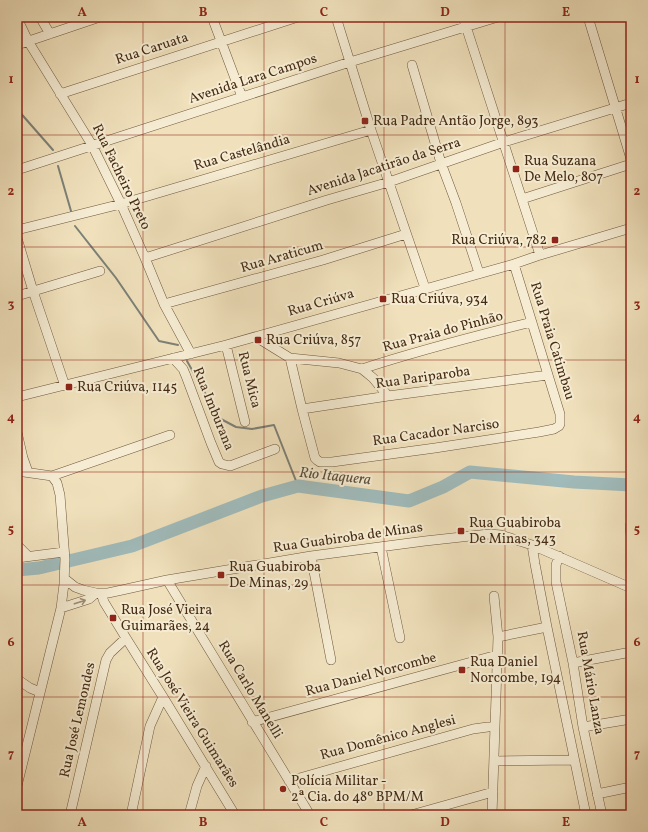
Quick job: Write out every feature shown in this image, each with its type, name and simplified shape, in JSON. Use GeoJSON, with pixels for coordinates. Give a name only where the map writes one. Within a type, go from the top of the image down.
{"type":"FeatureCollection","features":[{"type":"Feature","properties":{"kind":"street"},"geometry":{"type":"LineString","coordinates":[[40,17],[50,34]]}},
{"type":"Feature","properties":{"kind":"street"},"geometry":{"type":"LineString","coordinates":[[17,45],[50,34],[82,20],[100,17]]}},
{"type":"Feature","properties":{"kind":"street"},"geometry":{"type":"LineString","coordinates":[[212,17],[242,97]]}},
{"type":"Feature","properties":{"kind":"street","name":"Rua Caruata"},"geometry":{"type":"LineString","coordinates":[[60,94],[298,17]]}},
{"type":"Feature","properties":{"kind":"street"},"geometry":{"type":"LineString","coordinates":[[336,17],[371,130],[424,288]]}},
{"type":"Feature","properties":{"kind":"street"},"geometry":{"type":"LineString","coordinates":[[463,17],[540,255]]}},
{"type":"Feature","properties":{"kind":"street","name":"Avenida Lara Campos"},"geometry":{"type":"LineString","coordinates":[[17,170],[350,62],[498,17]]}},
{"type":"Feature","properties":{"kind":"street"},"geometry":{"type":"LineString","coordinates":[[588,17],[631,159]]}},
{"type":"Feature","properties":{"kind":"street","name":"Rua Facheiro Preto"},"geometry":{"type":"LineString","coordinates":[[17,18],[28,41],[92,145],[121,204],[164,304],[189,354]]}},
{"type":"Feature","properties":{"kind":"street"},"geometry":{"type":"LineString","coordinates":[[412,65],[441,163],[479,273]]}},
{"type":"Feature","properties":{"kind":"street","name":"Avenida Jacatirão da Serra"},"geometry":{"type":"LineString","coordinates":[[145,258],[326,200],[389,182],[504,142],[631,103]]}},
{"type":"Feature","properties":{"kind":"street","name":"Rua Castelândia"},"geometry":{"type":"LineString","coordinates":[[17,230],[121,204],[371,130]]}},
{"type":"Feature","properties":{"kind":"street"},"geometry":{"type":"LineString","coordinates":[[522,199],[631,164]]}},
{"type":"Feature","properties":{"kind":"street","name":"Rua Criúva"},"geometry":{"type":"LineString","coordinates":[[17,397],[256,337],[424,288],[514,264],[631,228]]}},
{"type":"Feature","properties":{"kind":"street","name":"Rua Araticum"},"geometry":{"type":"LineString","coordinates":[[164,304],[323,260],[406,234]]}},
{"type":"Feature","properties":{"kind":"street"},"geometry":{"type":"LineString","coordinates":[[17,238],[65,386]]}},
{"type":"Feature","properties":{"kind":"street","name":"Rua Praia Catimbau"},"geometry":{"type":"LineString","coordinates":[[514,264],[560,414],[561,421],[559,426]]}},
{"type":"Feature","properties":{"kind":"street"},"geometry":{"type":"LineString","coordinates":[[17,296],[100,271]]}},
{"type":"Feature","properties":{"kind":"street","name":"Rua Praia do Pinhão"},"geometry":{"type":"LineString","coordinates":[[362,370],[380,363],[532,322]]}},
{"type":"Feature","properties":{"kind":"street"},"geometry":{"type":"LineString","coordinates":[[256,337],[290,358],[339,363],[367,372],[388,396]]}},
{"type":"Feature","properties":{"kind":"street","name":"Rua Mica"},"geometry":{"type":"LineString","coordinates":[[226,345],[245,422]]}},
{"type":"Feature","properties":{"kind":"street","name":"Rua Imburana"},"geometry":{"type":"LineString","coordinates":[[175,357],[186,376],[219,462],[230,466],[276,449]]}},
{"type":"Feature","properties":{"kind":"street"},"geometry":{"type":"LineString","coordinates":[[290,358],[302,409]]}},
{"type":"Feature","properties":{"kind":"street","name":"Rua Pariparoba"},"geometry":{"type":"LineString","coordinates":[[302,409],[548,375]]}},
{"type":"Feature","properties":{"kind":"street","name":"Rua Cacador Narciso"},"geometry":{"type":"LineString","coordinates":[[302,409],[313,453],[320,462],[332,462],[435,448],[540,432],[554,429],[559,426]]}},
{"type":"Feature","properties":{"kind":"street"},"geometry":{"type":"LineString","coordinates":[[17,432],[28,472]]}},
{"type":"Feature","properties":{"kind":"street"},"geometry":{"type":"LineString","coordinates":[[17,471],[52,476],[170,435]]}},
{"type":"Feature","properties":{"kind":"street"},"geometry":{"type":"LineString","coordinates":[[17,460],[21,450]]}},
{"type":"Feature","properties":{"kind":"street"},"geometry":{"type":"LineString","coordinates":[[17,786],[19,768],[61,608],[65,576],[60,495],[57,483],[52,476]]}},
{"type":"Feature","properties":{"kind":"street"},"geometry":{"type":"LineString","coordinates":[[631,523],[631,536]]}},
{"type":"Feature","properties":{"kind":"street","name":"Rua Guabiroba de Minas"},"geometry":{"type":"LineString","coordinates":[[65,576],[79,588],[99,593],[311,556],[489,534],[501,535],[532,545],[631,588]]}},
{"type":"Feature","properties":{"kind":"street"},"geometry":{"type":"LineString","coordinates":[[17,545],[28,556]]}},
{"type":"Feature","properties":{"kind":"street"},"geometry":{"type":"LineString","coordinates":[[532,545],[547,627],[586,815]]}},
{"type":"Feature","properties":{"kind":"street"},"geometry":{"type":"LineString","coordinates":[[381,547],[400,638]]}},
{"type":"Feature","properties":{"kind":"street"},"geometry":{"type":"LineString","coordinates":[[17,558],[28,556],[64,555]]}},
{"type":"Feature","properties":{"kind":"street"},"geometry":{"type":"LineString","coordinates":[[311,556],[331,660]]}},
{"type":"Feature","properties":{"kind":"street","name":"Rua Mário Lanza"},"geometry":{"type":"LineString","coordinates":[[559,556],[556,565],[556,582],[573,663],[583,727],[602,815]]}},
{"type":"Feature","properties":{"kind":"street","name":"Rua Carlo Manelli"},"geometry":{"type":"LineString","coordinates":[[167,580],[252,722],[310,815]]}},
{"type":"Feature","properties":{"kind":"street"},"geometry":{"type":"LineString","coordinates":[[61,608],[89,599],[99,593]]}},
{"type":"Feature","properties":{"kind":"street","name":"Rua José Vieira Guimarães"},"geometry":{"type":"LineString","coordinates":[[99,593],[235,815]]}},
{"type":"Feature","properties":{"kind":"street"},"geometry":{"type":"LineString","coordinates":[[492,815],[498,655],[498,637],[494,596]]}},
{"type":"Feature","properties":{"kind":"street"},"geometry":{"type":"LineString","coordinates":[[498,637],[547,627]]}},
{"type":"Feature","properties":{"kind":"street","name":"Rua José Lemondes"},"geometry":{"type":"LineString","coordinates":[[70,815],[106,660],[110,653],[126,638]]}},
{"type":"Feature","properties":{"kind":"street"},"geometry":{"type":"LineString","coordinates":[[573,663],[631,652]]}},
{"type":"Feature","properties":{"kind":"street","name":"Rua Daniel Norcombe"},"geometry":{"type":"LineString","coordinates":[[252,722],[498,655]]}},
{"type":"Feature","properties":{"kind":"street"},"geometry":{"type":"LineString","coordinates":[[17,679],[30,688],[40,692]]}},
{"type":"Feature","properties":{"kind":"street"},"geometry":{"type":"LineString","coordinates":[[131,815],[150,726],[163,697]]}},
{"type":"Feature","properties":{"kind":"street"},"geometry":{"type":"LineString","coordinates":[[583,727],[631,719]]}},
{"type":"Feature","properties":{"kind":"street","name":"Rua Domênico Anglesi"},"geometry":{"type":"LineString","coordinates":[[289,781],[473,729],[495,726]]}},
{"type":"Feature","properties":{"kind":"street"},"geometry":{"type":"LineString","coordinates":[[494,761],[574,760]]}},
{"type":"Feature","properties":{"kind":"street"},"geometry":{"type":"LineString","coordinates":[[189,815],[197,786],[206,766]]}},
{"type":"Feature","properties":{"kind":"street"},"geometry":{"type":"LineString","coordinates":[[597,794],[631,787]]}},
{"type":"Feature","properties":{"kind":"street"},"geometry":{"type":"LineString","coordinates":[[411,815],[493,792]]}},
{"type":"Feature","properties":{"kind":"waterway"},"geometry":{"type":"LineString","coordinates":[[17,109],[53,150]]}},
{"type":"Feature","properties":{"kind":"waterway"},"geometry":{"type":"LineString","coordinates":[[58,166],[71,211]]}},
{"type":"Feature","properties":{"kind":"waterway"},"geometry":{"type":"LineString","coordinates":[[75,226],[116,278],[159,341],[178,345]]}},
{"type":"Feature","properties":{"kind":"waterway"},"geometry":{"type":"LineString","coordinates":[[187,361],[219,418],[236,427],[252,429],[274,425],[298,486]]}},
{"type":"Feature","properties":{"kind":"waterway","name":"Rio Itaquera"},"geometry":{"type":"LineString","coordinates":[[17,570],[39,568],[132,546],[262,496],[298,486],[409,501],[443,487],[470,472],[574,482],[631,485]]}},
{"type":"Feature","properties":{"kind":"place","name":"Rua Padre Antão Jorge, 893"},"geometry":{"type":"Point","coordinates":[365,121]}},
{"type":"Feature","properties":{"kind":"place","name":"Rua Suzana De Melo, 807"},"geometry":{"type":"Point","coordinates":[516,169]}},
{"type":"Feature","properties":{"kind":"place","name":"Rua Criúva, 782"},"geometry":{"type":"Point","coordinates":[555,240]}},
{"type":"Feature","properties":{"kind":"place","name":"Rua Criúva, 934"},"geometry":{"type":"Point","coordinates":[383,299]}},
{"type":"Feature","properties":{"kind":"place","name":"Rua Criúva, 857"},"geometry":{"type":"Point","coordinates":[258,340]}},
{"type":"Feature","properties":{"kind":"place","name":"Rua Criúva, 1145"},"geometry":{"type":"Point","coordinates":[69,387]}},
{"type":"Feature","properties":{"kind":"place","name":"Rua Guabiroba De Minas, 343"},"geometry":{"type":"Point","coordinates":[461,531]}},
{"type":"Feature","properties":{"kind":"place","name":"Rua Guabiroba De Minas, 29"},"geometry":{"type":"Point","coordinates":[221,575]}},
{"type":"Feature","properties":{"kind":"place","name":"Rua José Vieira Guimarães, 24"},"geometry":{"type":"Point","coordinates":[113,618]}},
{"type":"Feature","properties":{"kind":"place","name":"Rua Daniel Norcombe, 194"},"geometry":{"type":"Point","coordinates":[462,670]}},
{"type":"Feature","properties":{"kind":"place","name":"Polícia Militar - 2ª Cia. do 48º BPM/M"},"geometry":{"type":"Point","coordinates":[283,789]}}]}
